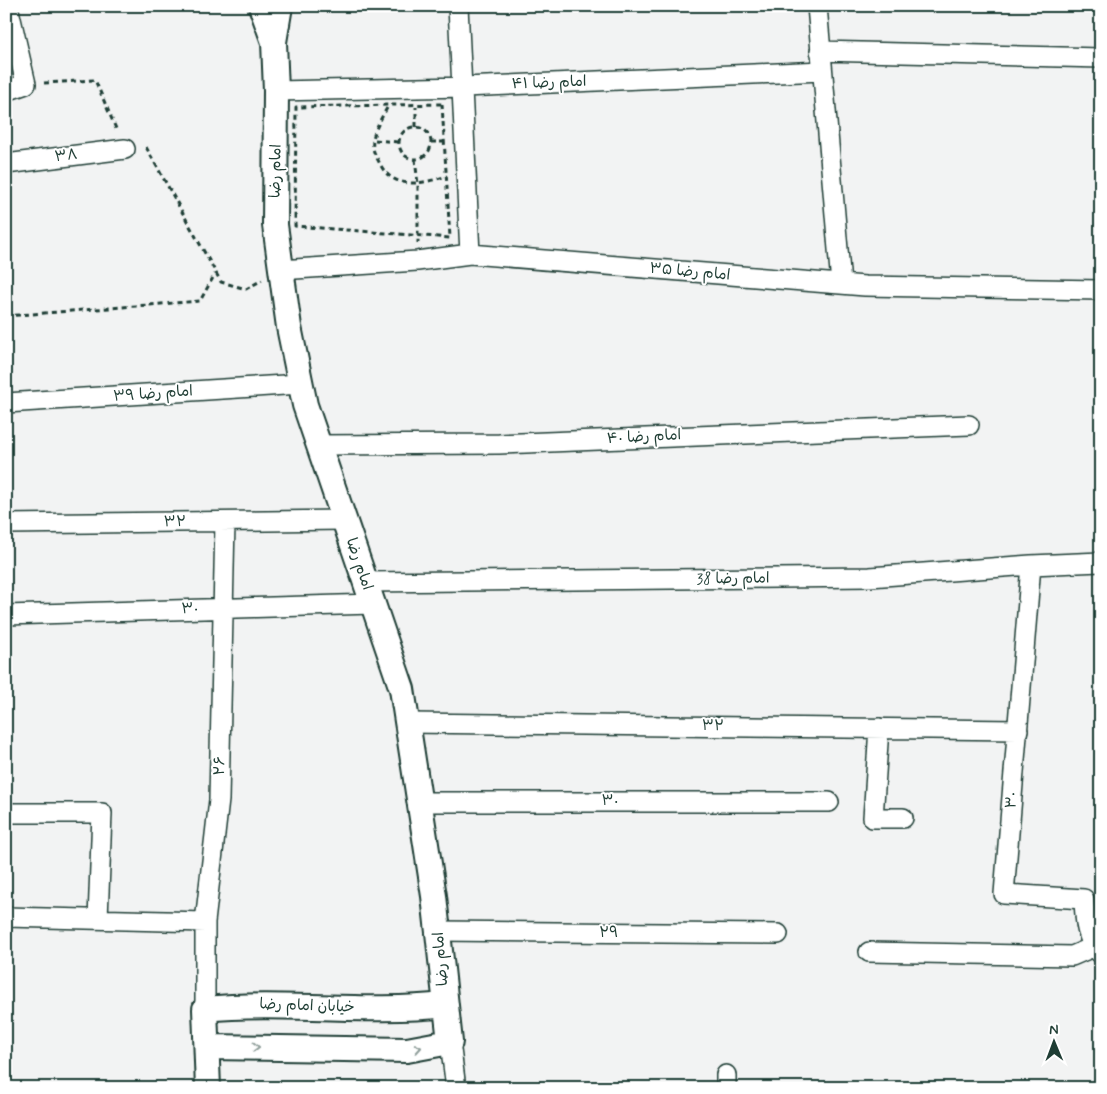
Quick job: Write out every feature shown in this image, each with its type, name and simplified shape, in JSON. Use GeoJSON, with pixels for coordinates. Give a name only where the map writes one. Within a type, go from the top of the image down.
{"type":"FeatureCollection","features":[{"type":"Feature","properties":{"kind":"street"},"geometry":{"type":"LineString","coordinates":[[6,91],[26,84],[8,6]]}},
{"type":"Feature","properties":{"kind":"street"},"geometry":{"type":"LineString","coordinates":[[261,6],[274,42]]}},
{"type":"Feature","properties":{"kind":"street"},"geometry":{"type":"LineString","coordinates":[[274,42],[280,6]]}},
{"type":"Feature","properties":{"kind":"street"},"geometry":{"type":"LineString","coordinates":[[458,6],[464,87],[470,254]]}},
{"type":"Feature","properties":{"kind":"street"},"geometry":{"type":"LineString","coordinates":[[817,6],[841,284]]}},
{"type":"Feature","properties":{"kind":"street","name":"امام رضا"},"geometry":{"type":"LineString","coordinates":[[274,42],[276,91],[275,226],[280,270],[300,384],[318,445],[402,689],[421,802],[439,931],[445,1005],[456,1088]]}},
{"type":"Feature","properties":{"kind":"street"},"geometry":{"type":"LineString","coordinates":[[820,51],[1101,58]]}},
{"type":"Feature","properties":{"kind":"street","name":"امام رضا ۴۱"},"geometry":{"type":"LineString","coordinates":[[276,91],[392,97],[464,87],[822,72]]}},
{"type":"Feature","properties":{"kind":"street","name":"۳۸"},"geometry":{"type":"LineString","coordinates":[[6,164],[125,149]]}},
{"type":"Feature","properties":{"kind":"street","name":"امام رضا ۳۵"},"geometry":{"type":"LineString","coordinates":[[280,270],[417,261],[470,254],[841,284],[1101,290]]}},
{"type":"Feature","properties":{"kind":"street","name":"امام رضا ۳۹"},"geometry":{"type":"LineString","coordinates":[[6,403],[300,384]]}},
{"type":"Feature","properties":{"kind":"street","name":"امام رضا ۴۰"},"geometry":{"type":"LineString","coordinates":[[318,445],[499,444],[969,425]]}},
{"type":"Feature","properties":{"kind":"street","name":"۳۲"},"geometry":{"type":"LineString","coordinates":[[6,524],[344,520]]}},
{"type":"Feature","properties":{"kind":"street","name":"۲۶"},"geometry":{"type":"LineString","coordinates":[[206,1009],[206,922],[219,800],[225,522]]}},
{"type":"Feature","properties":{"kind":"street","name":"امام رضا 38"},"geometry":{"type":"LineString","coordinates":[[365,582],[870,577],[1031,565],[1101,562]]}},
{"type":"Feature","properties":{"kind":"street","name":"۳۰"},"geometry":{"type":"LineString","coordinates":[[1031,565],[1004,894],[1084,899],[1086,928],[1097,951]]}},
{"type":"Feature","properties":{"kind":"street","name":"۳۰"},"geometry":{"type":"LineString","coordinates":[[6,615],[373,604]]}},
{"type":"Feature","properties":{"kind":"street","name":"۳۲"},"geometry":{"type":"LineString","coordinates":[[408,723],[1018,730]]}},
{"type":"Feature","properties":{"kind":"street"},"geometry":{"type":"LineString","coordinates":[[879,728],[873,818],[903,818]]}},
{"type":"Feature","properties":{"kind":"street","name":"۳۰"},"geometry":{"type":"LineString","coordinates":[[421,802],[829,802]]}},
{"type":"Feature","properties":{"kind":"street"},"geometry":{"type":"LineString","coordinates":[[6,813],[102,813],[98,919]]}},
{"type":"Feature","properties":{"kind":"street"},"geometry":{"type":"LineString","coordinates":[[6,916],[206,922]]}},
{"type":"Feature","properties":{"kind":"street","name":"۲۹"},"geometry":{"type":"LineString","coordinates":[[439,931],[778,934]]}},
{"type":"Feature","properties":{"kind":"street"},"geometry":{"type":"LineString","coordinates":[[869,952],[1072,956],[1097,951]]}},
{"type":"Feature","properties":{"kind":"street","name":"خیابان امام رضا"},"geometry":{"type":"LineString","coordinates":[[206,1009],[248,1005],[406,1009],[445,1005]]}},
{"type":"Feature","properties":{"kind":"street"},"geometry":{"type":"LineString","coordinates":[[206,1009],[208,1088]]}},
{"type":"Feature","properties":{"kind":"street"},"geometry":{"type":"LineString","coordinates":[[207,1047],[407,1050],[450,1042]]}},
{"type":"Feature","properties":{"kind":"path"},"geometry":{"type":"LineString","coordinates":[[26,84],[95,80],[125,149],[143,143],[221,282],[246,289],[280,270]]}},
{"type":"Feature","properties":{"kind":"path"},"geometry":{"type":"LineString","coordinates":[[392,97],[376,131],[374,140],[373,148],[382,169],[400,182],[418,184],[446,177],[467,168]]}},
{"type":"Feature","properties":{"kind":"path"},"geometry":{"type":"LineString","coordinates":[[392,97],[442,104],[450,238],[295,226],[296,107],[392,97]]}},
{"type":"Feature","properties":{"kind":"path"},"geometry":{"type":"LineString","coordinates":[[409,127],[422,127],[431,137],[430,150],[421,159],[408,158],[399,149],[399,142],[399,136],[409,127]]}},
{"type":"Feature","properties":{"kind":"path"},"geometry":{"type":"LineString","coordinates":[[374,140],[399,142]]}},
{"type":"Feature","properties":{"kind":"path"},"geometry":{"type":"LineString","coordinates":[[415,158],[418,184],[417,261]]}},
{"type":"Feature","properties":{"kind":"path"},"geometry":{"type":"LineString","coordinates":[[6,316],[200,301],[215,273]]}}]}
